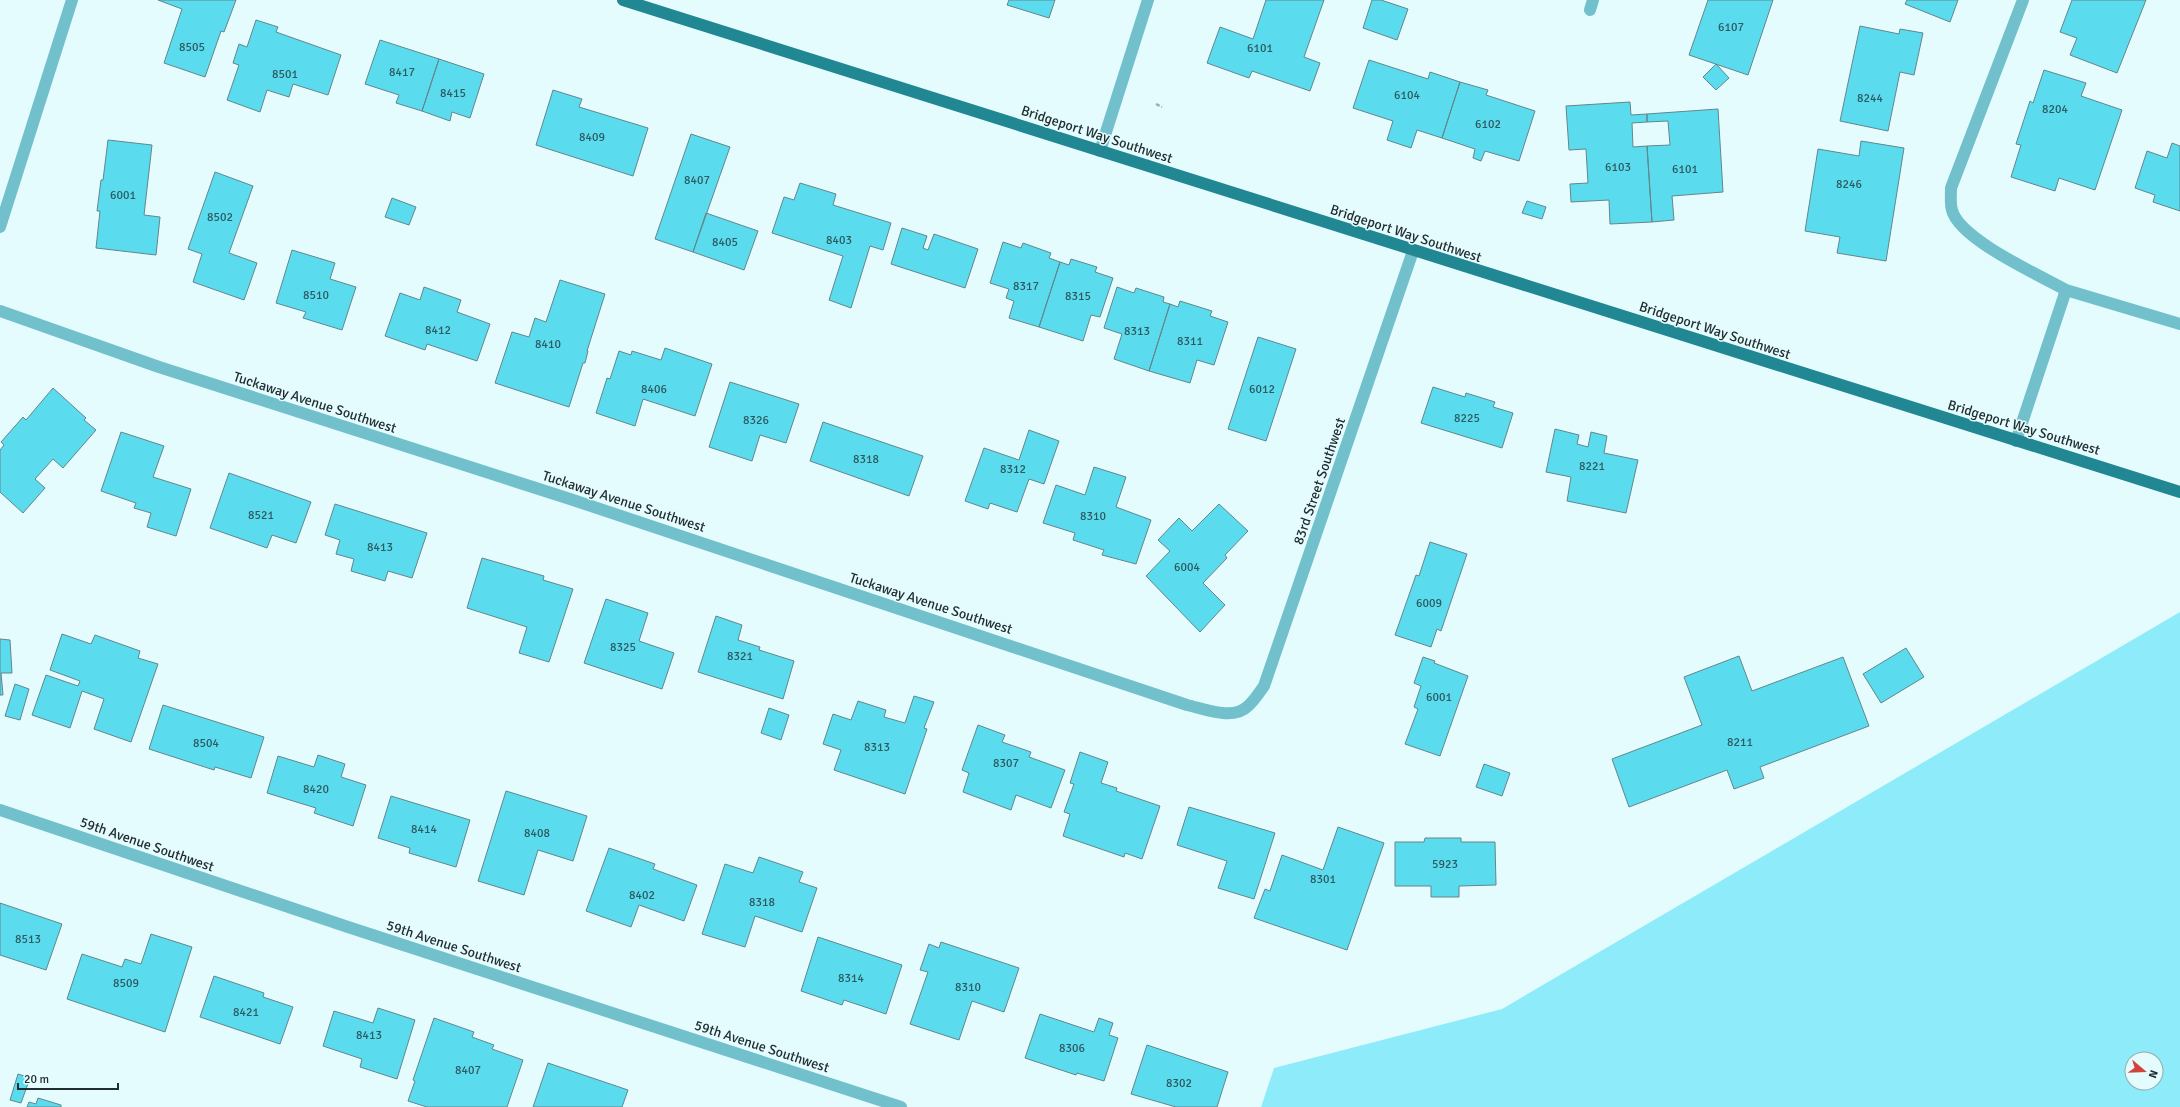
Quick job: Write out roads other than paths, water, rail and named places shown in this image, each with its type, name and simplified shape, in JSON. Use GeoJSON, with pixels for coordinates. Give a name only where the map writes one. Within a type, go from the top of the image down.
{"type":"FeatureCollection","features":[{"type":"Feature","properties":{"kind":"main road","name":"Bridgeport Way Southwest"},"geometry":{"type":"LineString","coordinates":[[623,0],[1413,251],[2180,492]]}},
{"type":"Feature","properties":{"kind":"street"},"geometry":{"type":"LineString","coordinates":[[0,227],[72,0]]}},
{"type":"Feature","properties":{"kind":"street"},"geometry":{"type":"LineString","coordinates":[[1100,151],[1148,0]]}},
{"type":"Feature","properties":{"kind":"street"},"geometry":{"type":"LineString","coordinates":[[2022,0],[1951,188],[1952,210],[1964,228],[1978,241],[2066,290],[2180,324]]}},
{"type":"Feature","properties":{"kind":"street","name":"83rd Street Southwest"},"geometry":{"type":"LineString","coordinates":[[1239,713],[1248,707],[1264,686],[1413,251]]}},
{"type":"Feature","properties":{"kind":"street"},"geometry":{"type":"LineString","coordinates":[[2016,440],[2066,290]]}},
{"type":"Feature","properties":{"kind":"street","name":"Tuckaway Avenue Southwest"},"geometry":{"type":"LineString","coordinates":[[0,312],[159,367],[570,499],[1187,704],[1221,713],[1239,713]]}},
{"type":"Feature","properties":{"kind":"street","name":"59th Avenue Southwest"},"geometry":{"type":"LineString","coordinates":[[0,810],[355,930],[900,1107]]}}]}
